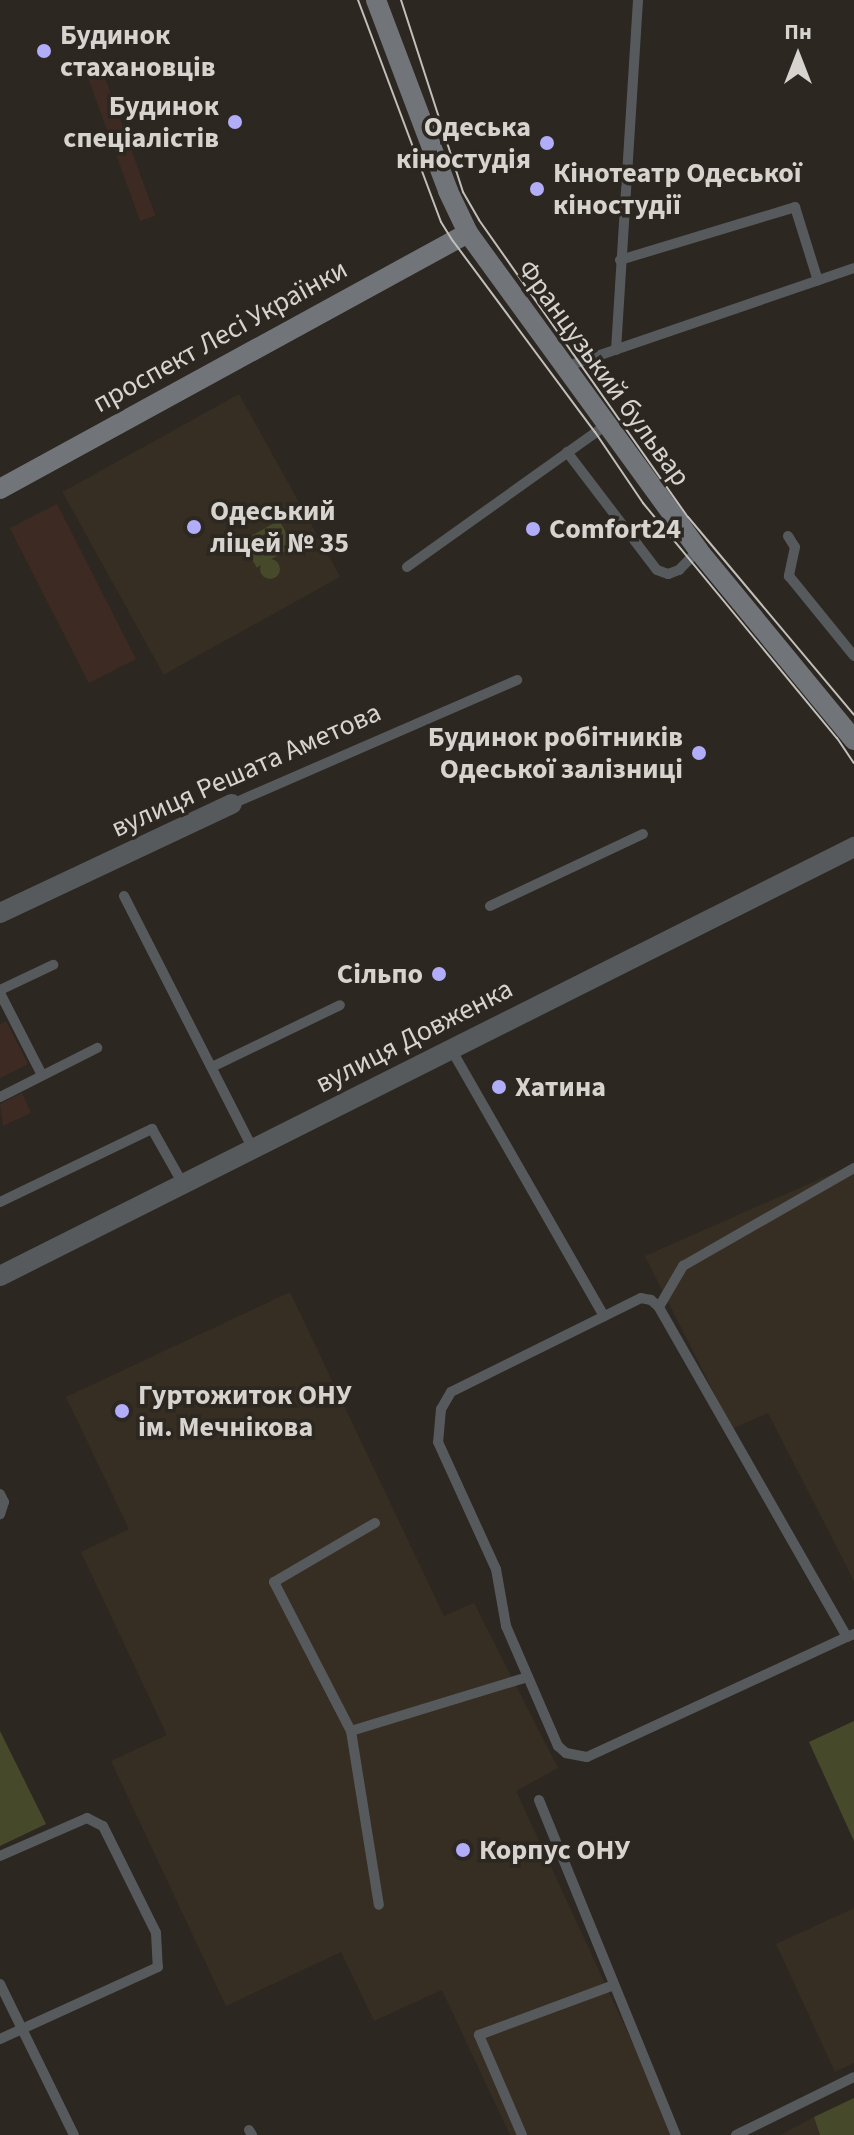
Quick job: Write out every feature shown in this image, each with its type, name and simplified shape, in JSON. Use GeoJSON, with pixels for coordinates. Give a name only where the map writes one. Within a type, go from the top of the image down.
{"type":"FeatureCollection","features":[{"type":"Feature","properties":{"kind":"street","name":"Французький бульвар"},"geometry":{"type":"LineString","coordinates":[[376,0],[444,180],[468,233],[698,550],[854,738]]}},
{"type":"Feature","properties":{"kind":"street","name":"проспект Лесі Українки"},"geometry":{"type":"LineString","coordinates":[[0,489],[468,233]]}},
{"type":"Feature","properties":{"kind":"street","name":"вулиця Решата Аметова"},"geometry":{"type":"LineString","coordinates":[[0,913],[232,804]]}},
{"type":"Feature","properties":{"kind":"street","name":"вулиця Довженка"},"geometry":{"type":"LineString","coordinates":[[0,1276],[854,847]]}},
{"type":"Feature","properties":{"kind":"lane"},"geometry":{"type":"LineString","coordinates":[[616,350],[638,0]]}},
{"type":"Feature","properties":{"kind":"lane"},"geometry":{"type":"LineString","coordinates":[[620,260],[795,207],[818,281]]}},
{"type":"Feature","properties":{"kind":"lane"},"geometry":{"type":"LineString","coordinates":[[565,367],[854,268]]}},
{"type":"Feature","properties":{"kind":"lane"},"geometry":{"type":"LineString","coordinates":[[407,567],[606,425]]}},
{"type":"Feature","properties":{"kind":"lane"},"geometry":{"type":"LineString","coordinates":[[567,452],[657,570],[668,574],[679,570],[698,550]]}},
{"type":"Feature","properties":{"kind":"lane"},"geometry":{"type":"LineString","coordinates":[[788,536],[795,547],[789,576],[854,656]]}},
{"type":"Feature","properties":{"kind":"lane","name":"вулиця Решата Аметова"},"geometry":{"type":"LineString","coordinates":[[232,804],[517,680]]}},
{"type":"Feature","properties":{"kind":"lane"},"geometry":{"type":"LineString","coordinates":[[490,906],[643,834]]}},
{"type":"Feature","properties":{"kind":"lane"},"geometry":{"type":"LineString","coordinates":[[124,896],[253,1149]]}},
{"type":"Feature","properties":{"kind":"lane"},"geometry":{"type":"LineString","coordinates":[[42,1075],[0,992],[53,965]]}},
{"type":"Feature","properties":{"kind":"lane"},"geometry":{"type":"LineString","coordinates":[[212,1067],[340,1005]]}},
{"type":"Feature","properties":{"kind":"lane"},"geometry":{"type":"LineString","coordinates":[[0,1097],[97,1048]]}},
{"type":"Feature","properties":{"kind":"lane"},"geometry":{"type":"LineString","coordinates":[[451,1049],[604,1316]]}},
{"type":"Feature","properties":{"kind":"lane"},"geometry":{"type":"LineString","coordinates":[[0,1202],[152,1129],[183,1184]]}},
{"type":"Feature","properties":{"kind":"lane"},"geometry":{"type":"LineString","coordinates":[[659,1307],[683,1266],[854,1168]]}},
{"type":"Feature","properties":{"kind":"lane"},"geometry":{"type":"LineString","coordinates":[[641,1298],[651,1300],[659,1307],[850,1635],[587,1757],[566,1753],[558,1746],[506,1626],[496,1569],[438,1442],[441,1409],[451,1392],[604,1316],[641,1298]]}},
{"type":"Feature","properties":{"kind":"lane"},"geometry":{"type":"LineString","coordinates":[[0,1494],[4,1502],[0,1514]]}},
{"type":"Feature","properties":{"kind":"lane"},"geometry":{"type":"LineString","coordinates":[[375,1523],[274,1582],[351,1731],[379,1905]]}},
{"type":"Feature","properties":{"kind":"lane"},"geometry":{"type":"LineString","coordinates":[[351,1731],[528,1677]]}},
{"type":"Feature","properties":{"kind":"lane"},"geometry":{"type":"LineString","coordinates":[[539,1800],[676,2135]]}},
{"type":"Feature","properties":{"kind":"lane"},"geometry":{"type":"LineString","coordinates":[[0,1856],[87,1818],[103,1826],[156,1933],[158,1967],[0,2039]]}},
{"type":"Feature","properties":{"kind":"lane"},"geometry":{"type":"LineString","coordinates":[[0,1984],[74,2135]]}},
{"type":"Feature","properties":{"kind":"lane"},"geometry":{"type":"LineString","coordinates":[[522,2135],[479,2035],[614,1985]]}},
{"type":"Feature","properties":{"kind":"lane"},"geometry":{"type":"LineString","coordinates":[[736,2135],[854,2077]]}},
{"type":"Feature","properties":{"kind":"shaded area"},"geometry":{"type":"Polygon","coordinates":[[[103,72],[155,216],[140,221],[88,77],[103,72]]]}},
{"type":"Feature","properties":{"kind":"shaded area","name":"Одеський ліцей № 35"},"geometry":{"type":"Polygon","coordinates":[[[239,394],[340,577],[164,675],[62,492],[239,394]]]}},
{"type":"Feature","properties":{"kind":"shaded area"},"geometry":{"type":"Polygon","coordinates":[[[57,504],[136,659],[89,683],[10,528],[57,504]]]}},
{"type":"Feature","properties":{"kind":"shaded area"},"geometry":{"type":"Polygon","coordinates":[[[6,1021],[28,1064],[0,1078],[0,1024],[6,1021]]]}},
{"type":"Feature","properties":{"kind":"shaded area"},"geometry":{"type":"Polygon","coordinates":[[[22,1093],[31,1113],[3,1126],[0,1104],[22,1093]]]}},
{"type":"Feature","properties":{"kind":"shaded area"},"geometry":{"type":"Polygon","coordinates":[[[854,1164],[854,1581],[768,1413],[732,1429],[645,1256],[854,1164]]]}},
{"type":"Feature","properties":{"kind":"shaded area"},"geometry":{"type":"Polygon","coordinates":[[[290,1292],[444,1616],[474,1603],[558,1768],[516,1791],[675,2135],[510,2135],[442,1990],[374,2021],[341,1952],[226,2006],[111,1761],[167,1735],[81,1552],[129,1529],[66,1397],[290,1292]]]}},
{"type":"Feature","properties":{"kind":"shaded area"},"geometry":{"type":"Polygon","coordinates":[[[854,1908],[854,2063],[835,2072],[776,1944],[854,1908]]]}},
{"type":"Feature","properties":{"kind":"shaded area"},"geometry":{"type":"Polygon","coordinates":[[[814,2117],[820,2135],[781,2135],[814,2117]]]}},
{"type":"Feature","properties":{"kind":"green space"},"geometry":{"type":"Polygon","coordinates":[[[279,520],[294,546],[257,567],[242,542],[279,520]]]}},
{"type":"Feature","properties":{"kind":"green space"},"geometry":{"type":"Polygon","coordinates":[[[270,559],[277,562],[280,569],[277,576],[270,579],[263,576],[260,569],[263,562],[270,559]]]}},
{"type":"Feature","properties":{"kind":"green space"},"geometry":{"type":"Polygon","coordinates":[[[854,1721],[854,1841],[809,1742],[854,1721]]]}},
{"type":"Feature","properties":{"kind":"green space"},"geometry":{"type":"Polygon","coordinates":[[[0,1731],[46,1824],[0,1846],[0,1731]]]}},
{"type":"Feature","properties":{"kind":"green space"},"geometry":{"type":"Polygon","coordinates":[[[854,2098],[854,2135],[820,2135],[814,2117],[854,2098]]]}},
{"type":"Feature","properties":{"kind":"tram line"},"geometry":{"type":"LineString","coordinates":[[358,0],[441,222],[453,241],[595,432],[643,503],[837,738],[854,763]]}},
{"type":"Feature","properties":{"kind":"tram line"},"geometry":{"type":"LineString","coordinates":[[401,0],[463,192],[479,220],[688,517],[854,715]]}},
{"type":"Feature","properties":{"kind":"place","name":"Будинок стахановців"},"geometry":{"type":"Point","coordinates":[44,51]}},
{"type":"Feature","properties":{"kind":"place","name":"Будинок спеціалістів"},"geometry":{"type":"Point","coordinates":[235,122]}},
{"type":"Feature","properties":{"kind":"place","name":"Одеська кіностудія"},"geometry":{"type":"Point","coordinates":[547,143]}},
{"type":"Feature","properties":{"kind":"place","name":"Кінотеатр Одеської кіностудії"},"geometry":{"type":"Point","coordinates":[537,189]}},
{"type":"Feature","properties":{"kind":"place","name":"Одеський ліцей № 35"},"geometry":{"type":"Point","coordinates":[194,527]}},
{"type":"Feature","properties":{"kind":"place","name":"Comfort24"},"geometry":{"type":"Point","coordinates":[533,529]}},
{"type":"Feature","properties":{"kind":"place","name":"Будинок робітників Одеської залізниці"},"geometry":{"type":"Point","coordinates":[699,753]}},
{"type":"Feature","properties":{"kind":"place","name":"Сільпо"},"geometry":{"type":"Point","coordinates":[439,974]}},
{"type":"Feature","properties":{"kind":"place","name":"Хатина"},"geometry":{"type":"Point","coordinates":[499,1087]}},
{"type":"Feature","properties":{"kind":"place","name":"Гуртожиток ОНУ ім. Мечнікова"},"geometry":{"type":"Point","coordinates":[122,1411]}},
{"type":"Feature","properties":{"kind":"place","name":"Корпус ОНУ"},"geometry":{"type":"Point","coordinates":[463,1850]}}]}
